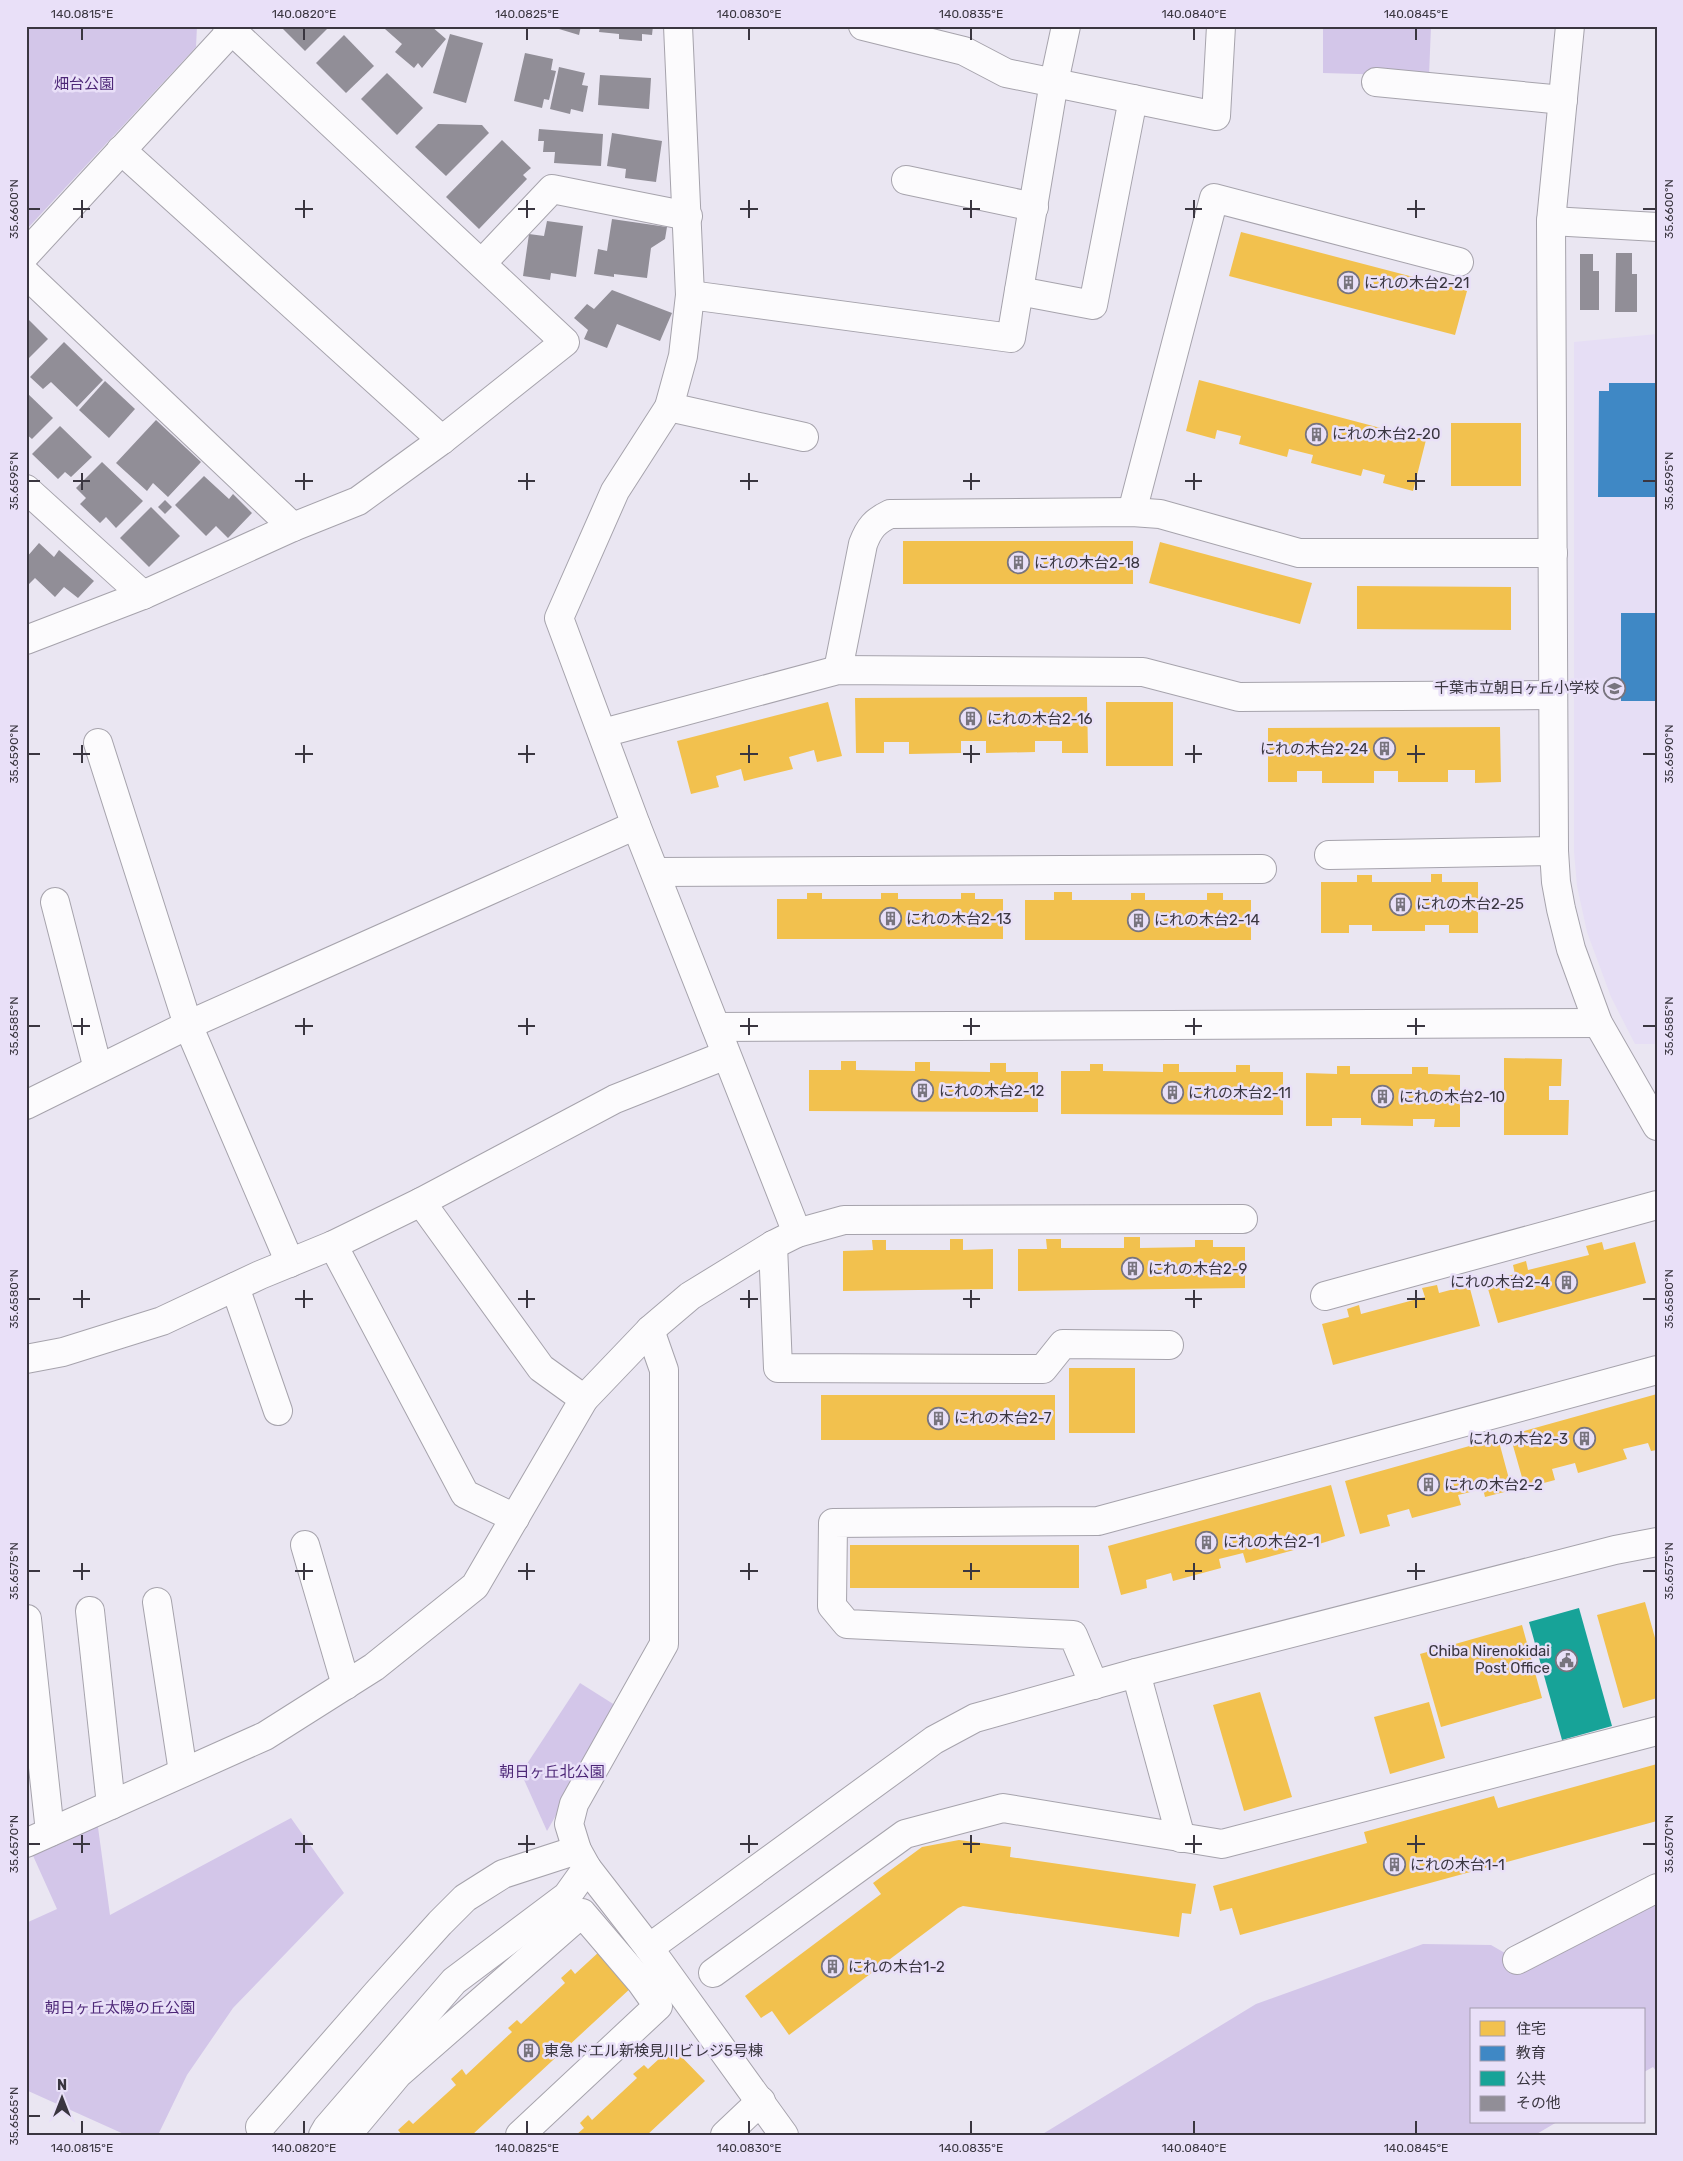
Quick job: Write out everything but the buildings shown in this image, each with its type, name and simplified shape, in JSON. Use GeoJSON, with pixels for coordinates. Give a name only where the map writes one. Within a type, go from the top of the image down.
{"type":"FeatureCollection","features":[{"type":"Feature","properties":{"kind":"street"},"geometry":{"type":"LineString","coordinates":[[678,26],[688,216],[690,295],[683,356],[669,407],[616,491],[558,618],[603,733],[636,825],[716,1027],[785,1239],[778,1368],[1043,1369],[1063,1344],[1169,1345]]}},
{"type":"Feature","properties":{"kind":"street"},"geometry":{"type":"LineString","coordinates":[[863,26],[903,30],[964,51],[1006,72],[1216,116],[1220,26]]}},
{"type":"Feature","properties":{"kind":"street"},"geometry":{"type":"LineString","coordinates":[[690,295],[1011,338],[1054,82],[1066,26]]}},
{"type":"Feature","properties":{"kind":"street"},"geometry":{"type":"LineString","coordinates":[[1570,26],[1551,221],[1554,851],[1556,882],[1571,950],[1598,1023],[1646,1088],[1657,1126]]}},
{"type":"Feature","properties":{"kind":"street"},"geometry":{"type":"LineString","coordinates":[[26,254],[232,28],[565,342],[442,440],[358,502],[293,527],[143,595],[26,640]]}},
{"type":"Feature","properties":{"kind":"street"},"geometry":{"type":"LineString","coordinates":[[1376,82],[1563,100]]}},
{"type":"Feature","properties":{"kind":"street"},"geometry":{"type":"LineString","coordinates":[[1019,291],[1093,305],[1133,99]]}},
{"type":"Feature","properties":{"kind":"street"},"geometry":{"type":"LineString","coordinates":[[121,150],[442,440]]}},
{"type":"Feature","properties":{"kind":"street"},"geometry":{"type":"LineString","coordinates":[[906,180],[1034,207]]}},
{"type":"Feature","properties":{"kind":"street"},"geometry":{"type":"LineString","coordinates":[[482,263],[552,189],[688,216]]}},
{"type":"Feature","properties":{"kind":"street"},"geometry":{"type":"LineString","coordinates":[[1132,512],[1214,198],[1459,262]]}},
{"type":"Feature","properties":{"kind":"street"},"geometry":{"type":"LineString","coordinates":[[1551,221],[1657,227]]}},
{"type":"Feature","properties":{"kind":"street"},"geometry":{"type":"LineString","coordinates":[[26,274],[293,527]]}},
{"type":"Feature","properties":{"kind":"street"},"geometry":{"type":"LineString","coordinates":[[669,407],[804,437]]}},
{"type":"Feature","properties":{"kind":"street"},"geometry":{"type":"LineString","coordinates":[[26,489],[143,595]]}},
{"type":"Feature","properties":{"kind":"street"},"geometry":{"type":"LineString","coordinates":[[838,670],[863,544],[868,530],[876,520],[890,514],[1132,512],[1160,514],[1299,553],[1553,553]]}},
{"type":"Feature","properties":{"kind":"street"},"geometry":{"type":"LineString","coordinates":[[603,733],[838,670],[1143,672],[1239,697],[1553,695]]}},
{"type":"Feature","properties":{"kind":"street"},"geometry":{"type":"LineString","coordinates":[[98,743],[188,1025],[290,1263]]}},
{"type":"Feature","properties":{"kind":"street"},"geometry":{"type":"LineString","coordinates":[[26,1105],[188,1025],[636,825]]}},
{"type":"Feature","properties":{"kind":"street"},"geometry":{"type":"LineString","coordinates":[[1329,855],[1554,851]]}},
{"type":"Feature","properties":{"kind":"street"},"geometry":{"type":"LineString","coordinates":[[656,872],[1262,869]]}},
{"type":"Feature","properties":{"kind":"street"},"geometry":{"type":"LineString","coordinates":[[55,902],[98,1069]]}},
{"type":"Feature","properties":{"kind":"street"},"geometry":{"type":"LineString","coordinates":[[716,1027],[1598,1023]]}},
{"type":"Feature","properties":{"kind":"street"},"geometry":{"type":"LineString","coordinates":[[26,1359],[63,1352],[162,1321],[333,1245],[421,1202],[616,1099],[726,1055]]}},
{"type":"Feature","properties":{"kind":"street"},"geometry":{"type":"LineString","coordinates":[[421,1202],[541,1368],[584,1399]]}},
{"type":"Feature","properties":{"kind":"street"},"geometry":{"type":"LineString","coordinates":[[1325,1296],[1657,1205]]}},
{"type":"Feature","properties":{"kind":"street"},"geometry":{"type":"LineString","coordinates":[[27,1619],[38,1838],[265,1736],[374,1667],[475,1586],[584,1399],[650,1330],[690,1296],[785,1239],[844,1220],[1243,1219]]}},
{"type":"Feature","properties":{"kind":"street"},"geometry":{"type":"LineString","coordinates":[[333,1245],[465,1494],[515,1518]]}},
{"type":"Feature","properties":{"kind":"street"},"geometry":{"type":"LineString","coordinates":[[235,1287],[278,1411]]}},
{"type":"Feature","properties":{"kind":"street"},"geometry":{"type":"LineString","coordinates":[[650,1330],[664,1370],[664,1644],[574,1804],[569,1824],[582,1859],[761,2101],[784,2135]]}},
{"type":"Feature","properties":{"kind":"street"},"geometry":{"type":"LineString","coordinates":[[1094,1685],[1073,1635],[847,1624],[832,1606],[833,1523],[1098,1521],[1657,1370]]}},
{"type":"Feature","properties":{"kind":"street"},"geometry":{"type":"LineString","coordinates":[[649,1948],[934,1740],[975,1718],[1136,1673],[1606,1552],[1657,1542]]}},
{"type":"Feature","properties":{"kind":"street"},"geometry":{"type":"LineString","coordinates":[[306,1545],[346,1685]]}},
{"type":"Feature","properties":{"kind":"street"},"geometry":{"type":"LineString","coordinates":[[157,1602],[183,1772]]}},
{"type":"Feature","properties":{"kind":"street"},"geometry":{"type":"LineString","coordinates":[[90,1611],[111,1805]]}},
{"type":"Feature","properties":{"kind":"street"},"geometry":{"type":"LineString","coordinates":[[1136,1673],[1181,1838]]}},
{"type":"Feature","properties":{"kind":"street"},"geometry":{"type":"LineString","coordinates":[[713,1973],[905,1834],[1003,1808],[1222,1844],[1657,1731]]}},
{"type":"Feature","properties":{"kind":"street"},"geometry":{"type":"LineString","coordinates":[[260,2127],[377,1993],[465,1898],[503,1874],[582,1859]]}},
{"type":"Feature","properties":{"kind":"street"},"geometry":{"type":"LineString","coordinates":[[323,2135],[454,1981],[568,1896],[582,1859]]}},
{"type":"Feature","properties":{"kind":"street"},"geometry":{"type":"LineString","coordinates":[[1517,1960],[1657,1888]]}},
{"type":"Feature","properties":{"kind":"street"},"geometry":{"type":"LineString","coordinates":[[347,2135],[398,2074],[582,1913],[641,1982],[658,2006],[520,2135]]}},
{"type":"Feature","properties":{"kind":"street"},"geometry":{"type":"LineString","coordinates":[[725,2135],[761,2101]]}},
{"type":"Feature","properties":{"kind":"shaded area","name":"千葉市立朝日ヶ丘小学校"},"geometry":{"type":"Polygon","coordinates":[[[1657,334],[1657,1044],[1635,1044],[1611,997],[1587,932],[1577,886],[1574,852],[1574,342],[1657,334]]]}},
{"type":"Feature","properties":{"kind":"green space","name":"畑台公園"},"geometry":{"type":"Polygon","coordinates":[[[26,26],[197,26],[196,47],[26,230],[26,26]]]}},
{"type":"Feature","properties":{"kind":"green space"},"geometry":{"type":"Polygon","coordinates":[[[1323,26],[1431,26],[1429,76],[1323,73],[1323,26]]]}},
{"type":"Feature","properties":{"kind":"green space","name":"朝日ヶ丘北公園"},"geometry":{"type":"Polygon","coordinates":[[[580,1683],[618,1707],[547,1831],[521,1773],[580,1683]]]}},
{"type":"Feature","properties":{"kind":"green space","name":"朝日ヶ丘太陽の丘公園"},"geometry":{"type":"Polygon","coordinates":[[[291,1818],[344,1893],[233,2008],[187,2075],[158,2135],[126,2135],[26,2090],[26,1923],[57,1909],[30,1849],[97,1820],[110,1915],[291,1818]]]}},
{"type":"Feature","properties":{"kind":"green space"},"geometry":{"type":"Polygon","coordinates":[[[1657,1895],[1657,2072],[1653,2067],[1646,2071],[1646,2008],[1470,2008],[1470,2124],[1554,2124],[1535,2135],[1041,2135],[1256,2004],[1423,1944],[1491,1945],[1517,1960],[1657,1895]]]}},
{"type":"Feature","properties":{"kind":"place","name":"にれの木台2-21"},"geometry":{"type":"Point","coordinates":[1348,283]}},
{"type":"Feature","properties":{"kind":"place","name":"にれの木台2-20"},"geometry":{"type":"Point","coordinates":[1316,434]}},
{"type":"Feature","properties":{"kind":"place","name":"にれの木台2-18"},"geometry":{"type":"Point","coordinates":[1018,563]}},
{"type":"Feature","properties":{"kind":"place","name":"千葉市立朝日ヶ丘小学校"},"geometry":{"type":"Point","coordinates":[1615,688]}},
{"type":"Feature","properties":{"kind":"place","name":"にれの木台2-16"},"geometry":{"type":"Point","coordinates":[971,719]}},
{"type":"Feature","properties":{"kind":"place","name":"にれの木台2-24"},"geometry":{"type":"Point","coordinates":[1384,749]}},
{"type":"Feature","properties":{"kind":"place","name":"にれの木台2-25"},"geometry":{"type":"Point","coordinates":[1400,904]}},
{"type":"Feature","properties":{"kind":"place","name":"にれの木台2-13"},"geometry":{"type":"Point","coordinates":[890,919]}},
{"type":"Feature","properties":{"kind":"place","name":"にれの木台2-14"},"geometry":{"type":"Point","coordinates":[1138,920]}},
{"type":"Feature","properties":{"kind":"place","name":"にれの木台2-12"},"geometry":{"type":"Point","coordinates":[923,1091]}},
{"type":"Feature","properties":{"kind":"place","name":"にれの木台2-11"},"geometry":{"type":"Point","coordinates":[1172,1093]}},
{"type":"Feature","properties":{"kind":"place","name":"にれの木台2-10"},"geometry":{"type":"Point","coordinates":[1383,1097]}},
{"type":"Feature","properties":{"kind":"place","name":"にれの木台2-9"},"geometry":{"type":"Point","coordinates":[1132,1269]}},
{"type":"Feature","properties":{"kind":"place","name":"にれの木台2-4"},"geometry":{"type":"Point","coordinates":[1566,1282]}},
{"type":"Feature","properties":{"kind":"place","name":"にれの木台2-7"},"geometry":{"type":"Point","coordinates":[938,1418]}},
{"type":"Feature","properties":{"kind":"place","name":"にれの木台2-3"},"geometry":{"type":"Point","coordinates":[1584,1439]}},
{"type":"Feature","properties":{"kind":"place","name":"にれの木台2-2"},"geometry":{"type":"Point","coordinates":[1428,1485]}},
{"type":"Feature","properties":{"kind":"place","name":"にれの木台2-1"},"geometry":{"type":"Point","coordinates":[1207,1542]}},
{"type":"Feature","properties":{"kind":"place","name":"Chiba Nirenokidai Post Office"},"geometry":{"type":"Point","coordinates":[1566,1660]}},
{"type":"Feature","properties":{"kind":"place","name":"にれの木台1-1"},"geometry":{"type":"Point","coordinates":[1394,1865]}},
{"type":"Feature","properties":{"kind":"place","name":"にれの木台1-2"},"geometry":{"type":"Point","coordinates":[832,1967]}},
{"type":"Feature","properties":{"kind":"place","name":"東急ドエル新検見川ビレジ5号棟"},"geometry":{"type":"Point","coordinates":[528,2051]}}]}
